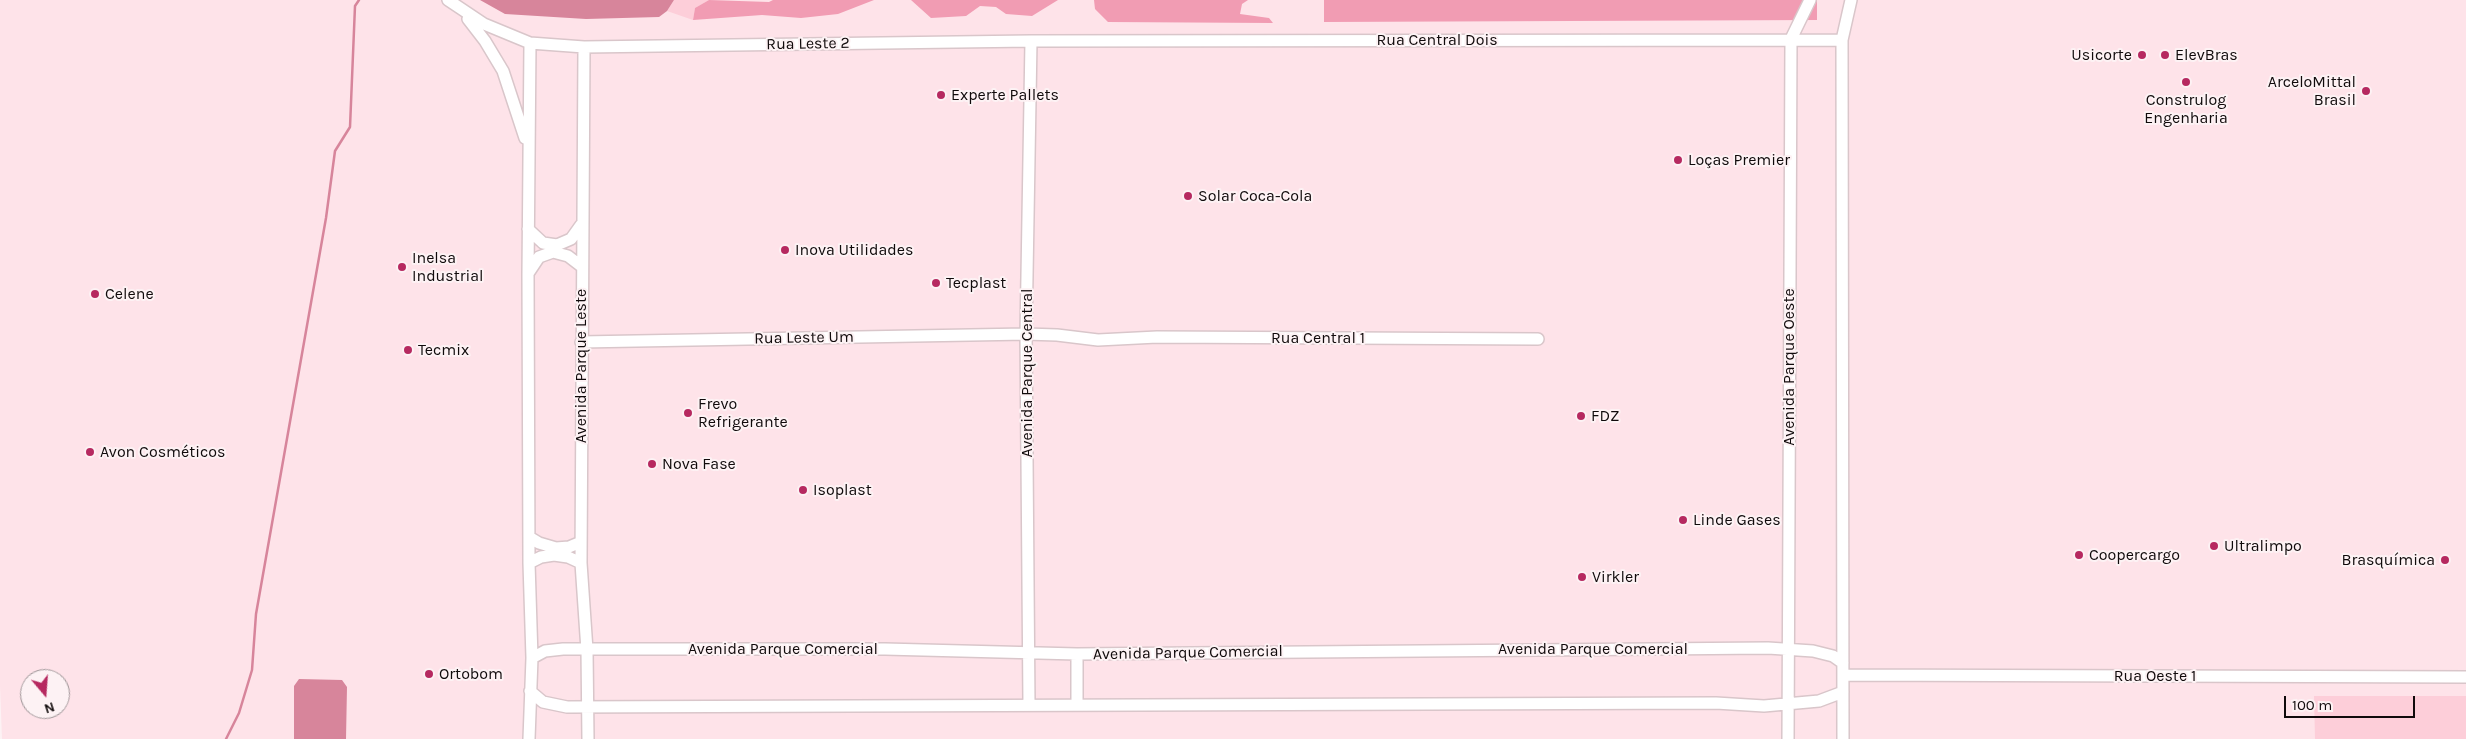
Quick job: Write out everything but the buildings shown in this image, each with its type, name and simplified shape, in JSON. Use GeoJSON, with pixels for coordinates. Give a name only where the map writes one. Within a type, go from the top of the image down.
{"type":"FeatureCollection","features":[{"type":"Feature","properties":{"kind":"street"},"geometry":{"type":"LineString","coordinates":[[448,0],[484,24],[530,43],[584,46]]}},
{"type":"Feature","properties":{"kind":"street","name":"Avenida Parque Oeste"},"geometry":{"type":"LineString","coordinates":[[1788,739],[1791,39],[1810,0]]}},
{"type":"Feature","properties":{"kind":"street"},"geometry":{"type":"LineString","coordinates":[[1843,739],[1842,40],[1851,0]]}},
{"type":"Feature","properties":{"kind":"street"},"geometry":{"type":"LineString","coordinates":[[458,8],[485,41],[503,71],[520,118],[528,149]]}},
{"type":"Feature","properties":{"kind":"street","name":"Rua Central Dois"},"geometry":{"type":"LineString","coordinates":[[1031,41],[1842,40]]}},
{"type":"Feature","properties":{"kind":"street","name":"Rua Leste 2"},"geometry":{"type":"LineString","coordinates":[[584,46],[1031,41]]}},
{"type":"Feature","properties":{"kind":"street","name":"Avenida Parque Central"},"geometry":{"type":"LineString","coordinates":[[1029,704],[1026,334],[1031,41]]}},
{"type":"Feature","properties":{"kind":"street"},"geometry":{"type":"LineString","coordinates":[[529,739],[532,658],[529,563],[528,274],[530,43]]}},
{"type":"Feature","properties":{"kind":"street","name":"Avenida Parque Leste"},"geometry":{"type":"LineString","coordinates":[[584,46],[580,564],[587,650],[588,739]]}},
{"type":"Feature","properties":{"kind":"street"},"geometry":{"type":"LineString","coordinates":[[528,229],[543,244],[557,245],[571,239],[582,225]]}},
{"type":"Feature","properties":{"kind":"street"},"geometry":{"type":"LineString","coordinates":[[528,274],[539,257],[552,252],[568,256],[581,266]]}},
{"type":"Feature","properties":{"kind":"street","name":"Rua Leste Um"},"geometry":{"type":"LineString","coordinates":[[581,342],[1026,334],[1057,335],[1098,340]]}},
{"type":"Feature","properties":{"kind":"street","name":"Rua Central 1"},"geometry":{"type":"LineString","coordinates":[[1098,340],[1157,337],[1538,340]]}},
{"type":"Feature","properties":{"kind":"street"},"geometry":{"type":"LineString","coordinates":[[529,537],[539,544],[556,548],[569,547],[580,542]]}},
{"type":"Feature","properties":{"kind":"street"},"geometry":{"type":"LineString","coordinates":[[529,563],[541,557],[554,555],[568,557],[580,564]]}},
{"type":"Feature","properties":{"kind":"street","name":"Avenida Parque Comercial"},"geometry":{"type":"LineString","coordinates":[[532,658],[545,651],[587,650],[885,649],[1078,654],[1788,649],[1824,653],[1844,663]]}},
{"type":"Feature","properties":{"kind":"street"},"geometry":{"type":"LineString","coordinates":[[1078,654],[1078,705]]}},
{"type":"Feature","properties":{"kind":"street","name":"Rua Oeste 1"},"geometry":{"type":"LineString","coordinates":[[1843,675],[2466,677]]}},
{"type":"Feature","properties":{"kind":"street"},"geometry":{"type":"LineString","coordinates":[[530,691],[534,697],[554,706],[1716,703],[1788,705],[1819,701],[1843,692]]}},
{"type":"Feature","properties":{"kind":"shaded area"},"geometry":{"type":"Polygon","coordinates":[[[0,0],[2466,0],[2466,739],[2,739],[0,686],[0,0]]]}},
{"type":"Feature","properties":{"kind":"shaded area"},"geometry":{"type":"Polygon","coordinates":[[[480,0],[674,0],[667,11],[659,17],[586,19],[505,14],[480,0]]]}},
{"type":"Feature","properties":{"kind":"shaded area"},"geometry":{"type":"Polygon","coordinates":[[[674,0],[709,0],[695,8],[693,20],[667,11],[674,0]]]}},
{"type":"Feature","properties":{"kind":"shaded area"},"geometry":{"type":"Polygon","coordinates":[[[709,0],[769,2],[773,0],[874,0],[838,14],[801,18],[762,15],[693,20],[695,8],[709,0]]]}},
{"type":"Feature","properties":{"kind":"shaded area"},"geometry":{"type":"Polygon","coordinates":[[[911,0],[1058,0],[1032,16],[1006,14],[996,7],[980,6],[966,16],[931,18],[911,0]]]}},
{"type":"Feature","properties":{"kind":"shaded area"},"geometry":{"type":"Polygon","coordinates":[[[1094,0],[1248,0],[1242,4],[1240,14],[1269,18],[1273,23],[1108,22],[1095,9],[1094,0]]]}},
{"type":"Feature","properties":{"kind":"shaded area"},"geometry":{"type":"Polygon","coordinates":[[[1324,0],[1817,0],[1817,20],[1324,22],[1324,0]]]}},
{"type":"Feature","properties":{"kind":"shaded area"},"geometry":{"type":"Polygon","coordinates":[[[299,679],[342,680],[347,687],[346,739],[294,739],[294,686],[299,679]]]}},
{"type":"Feature","properties":{"kind":"shaded area"},"geometry":{"type":"Polygon","coordinates":[[[2314,696],[2466,696],[2466,739],[2315,739],[2314,696]]]}},
{"type":"Feature","properties":{"kind":"waterway"},"geometry":{"type":"LineString","coordinates":[[226,739],[239,713],[252,670],[256,614],[326,218],[335,151],[350,127],[355,6],[359,0]]}},
{"type":"Feature","properties":{"kind":"place","name":"Usicorte"},"geometry":{"type":"Point","coordinates":[2142,55]}},
{"type":"Feature","properties":{"kind":"place","name":"ElevBras"},"geometry":{"type":"Point","coordinates":[2165,55]}},
{"type":"Feature","properties":{"kind":"place","name":"Construlog Engenharia"},"geometry":{"type":"Point","coordinates":[2186,82]}},
{"type":"Feature","properties":{"kind":"place","name":"ArceloMittal Brasil"},"geometry":{"type":"Point","coordinates":[2366,91]}},
{"type":"Feature","properties":{"kind":"place","name":"Experte Pallets"},"geometry":{"type":"Point","coordinates":[941,95]}},
{"type":"Feature","properties":{"kind":"place","name":"Loças Premier"},"geometry":{"type":"Point","coordinates":[1678,160]}},
{"type":"Feature","properties":{"kind":"place","name":"Solar Coca-Cola"},"geometry":{"type":"Point","coordinates":[1188,196]}},
{"type":"Feature","properties":{"kind":"place","name":"Inova Utilidades"},"geometry":{"type":"Point","coordinates":[785,250]}},
{"type":"Feature","properties":{"kind":"place","name":"Inelsa Industrial"},"geometry":{"type":"Point","coordinates":[402,267]}},
{"type":"Feature","properties":{"kind":"place","name":"Tecplast"},"geometry":{"type":"Point","coordinates":[936,283]}},
{"type":"Feature","properties":{"kind":"place","name":"Celene"},"geometry":{"type":"Point","coordinates":[95,294]}},
{"type":"Feature","properties":{"kind":"place","name":"Tecmix"},"geometry":{"type":"Point","coordinates":[408,350]}},
{"type":"Feature","properties":{"kind":"place","name":"Frevo Refrigerante"},"geometry":{"type":"Point","coordinates":[688,413]}},
{"type":"Feature","properties":{"kind":"place","name":"FDZ"},"geometry":{"type":"Point","coordinates":[1581,416]}},
{"type":"Feature","properties":{"kind":"place","name":"Avon Cosméticos"},"geometry":{"type":"Point","coordinates":[90,452]}},
{"type":"Feature","properties":{"kind":"place","name":"Nova Fase"},"geometry":{"type":"Point","coordinates":[652,464]}},
{"type":"Feature","properties":{"kind":"place","name":"Isoplast"},"geometry":{"type":"Point","coordinates":[803,490]}},
{"type":"Feature","properties":{"kind":"place","name":"Linde Gases"},"geometry":{"type":"Point","coordinates":[1683,520]}},
{"type":"Feature","properties":{"kind":"place","name":"Ultralimpo"},"geometry":{"type":"Point","coordinates":[2214,546]}},
{"type":"Feature","properties":{"kind":"place","name":"Coopercargo"},"geometry":{"type":"Point","coordinates":[2079,555]}},
{"type":"Feature","properties":{"kind":"place","name":"Brasquímica"},"geometry":{"type":"Point","coordinates":[2445,560]}},
{"type":"Feature","properties":{"kind":"place","name":"Virkler"},"geometry":{"type":"Point","coordinates":[1582,577]}},
{"type":"Feature","properties":{"kind":"place","name":"Ortobom"},"geometry":{"type":"Point","coordinates":[429,674]}}]}
